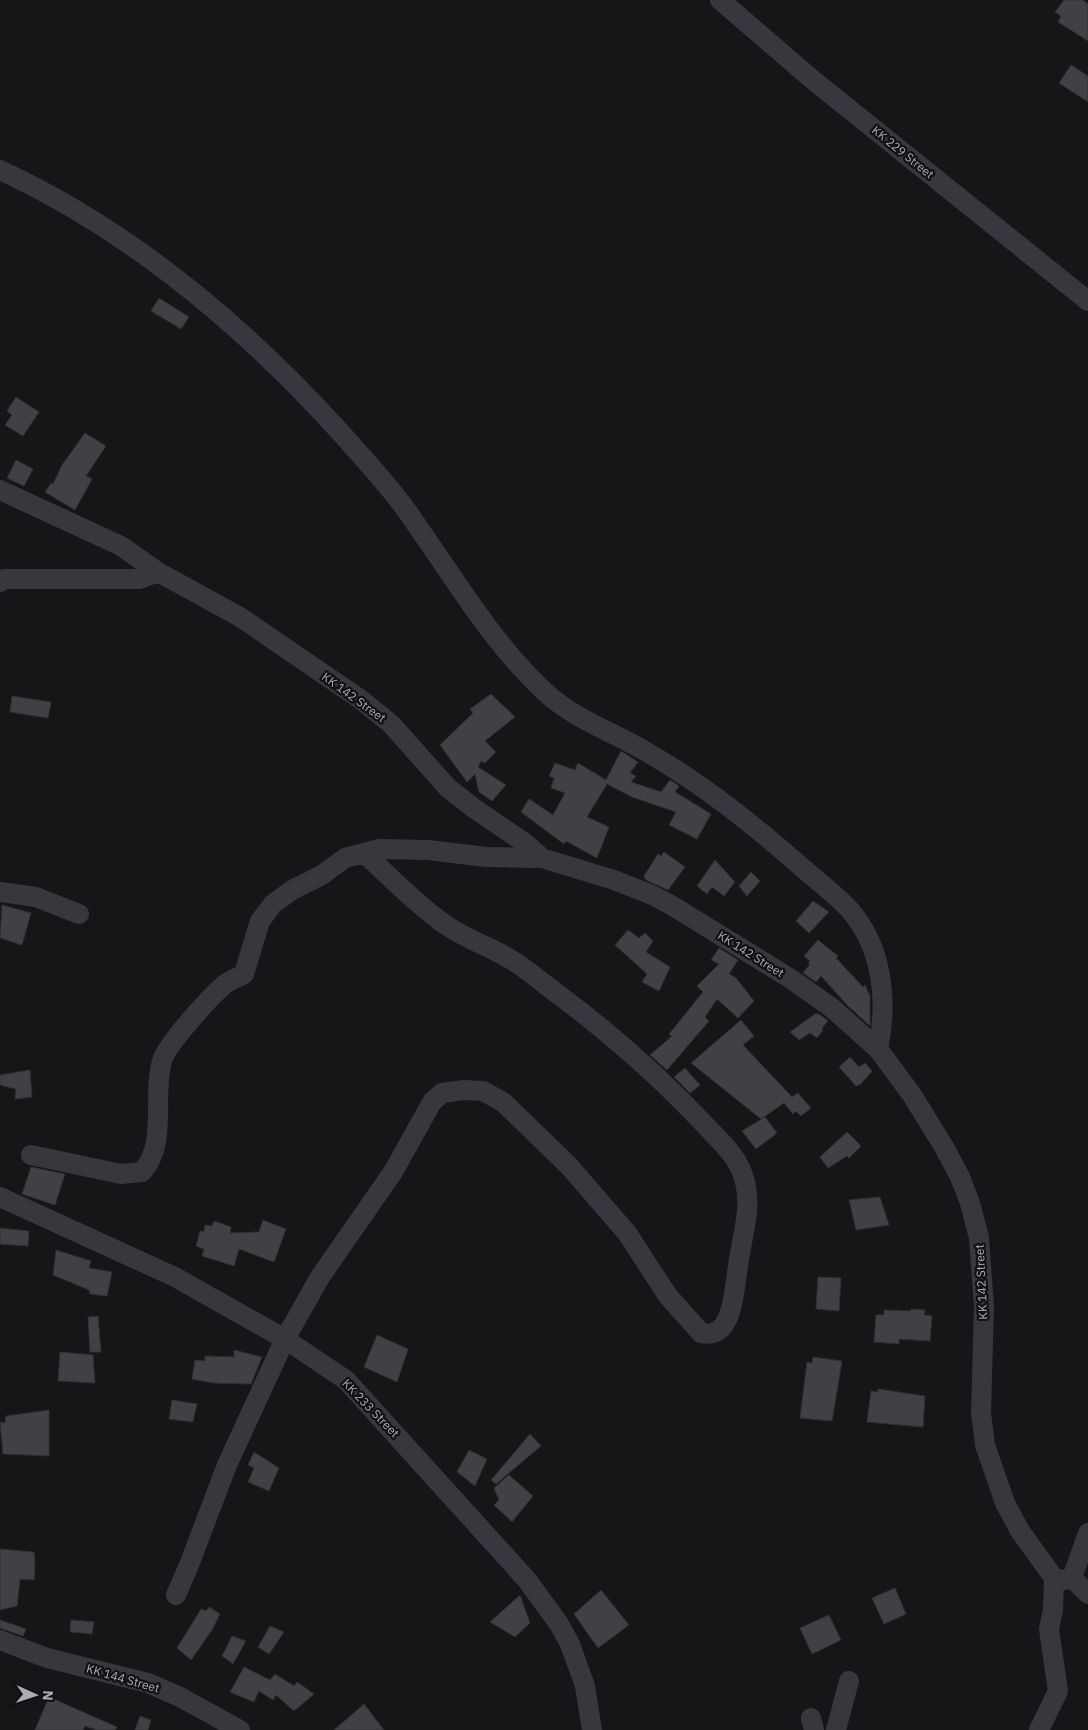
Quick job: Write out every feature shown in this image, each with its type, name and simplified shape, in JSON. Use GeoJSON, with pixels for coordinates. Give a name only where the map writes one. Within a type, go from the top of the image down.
{"type":"FeatureCollection","features":[{"type":"Feature","properties":{"kind":"street","name":"KK 229 Street"},"geometry":{"type":"LineString","coordinates":[[720,0],[813,80],[1088,301]]}},
{"type":"Feature","properties":{"kind":"street"},"geometry":{"type":"LineString","coordinates":[[0,170],[63,202],[140,251],[210,306],[292,379],[404,506],[465,598],[542,690],[572,714],[644,750],[712,793],[850,909],[869,938],[878,963],[884,1020],[878,1049]]}},
{"type":"Feature","properties":{"kind":"street","name":"KK 142 Street"},"geometry":{"type":"LineString","coordinates":[[0,490],[121,546],[158,572],[240,617],[360,699],[391,724],[448,788],[525,843],[542,858],[614,880],[652,895],[671,905],[790,979],[832,1008],[878,1049],[912,1095],[944,1147],[970,1204],[979,1238],[984,1305],[981,1413],[985,1445],[993,1473],[1005,1503],[1020,1531],[1063,1578],[1088,1594]]}},
{"type":"Feature","properties":{"kind":"street"},"geometry":{"type":"LineString","coordinates":[[0,582],[4,579],[139,579],[158,572]]}},
{"type":"Feature","properties":{"kind":"street"},"geometry":{"type":"LineString","coordinates":[[31,1156],[121,1174],[142,1172],[150,1164],[155,1150],[161,1064],[167,1050],[224,985],[244,974],[260,921],[273,904],[292,890],[322,875],[345,858],[379,849],[428,850],[486,857],[542,858]]}},
{"type":"Feature","properties":{"kind":"street"},"geometry":{"type":"LineString","coordinates":[[176,1594],[227,1465],[285,1338],[320,1277],[393,1172],[432,1102],[442,1093],[464,1090],[483,1091],[503,1102],[569,1166],[627,1233],[668,1296],[701,1333],[714,1334],[724,1326],[730,1312],[744,1239],[748,1195],[741,1170],[728,1150],[682,1100],[594,1023],[511,960],[446,925],[418,905],[364,853]]}},
{"type":"Feature","properties":{"kind":"street"},"geometry":{"type":"LineString","coordinates":[[0,892],[36,897],[79,914]]}},
{"type":"Feature","properties":{"kind":"street","name":"KK 233 Street"},"geometry":{"type":"LineString","coordinates":[[0,1197],[175,1277],[285,1338],[346,1380],[527,1580],[559,1624],[570,1644],[585,1686],[592,1730]]}},
{"type":"Feature","properties":{"kind":"street"},"geometry":{"type":"LineString","coordinates":[[1039,1730],[1058,1691],[1049,1630],[1052,1610],[1063,1578],[1088,1533]]}},
{"type":"Feature","properties":{"kind":"street","name":"KK 144 Street"},"geometry":{"type":"LineString","coordinates":[[0,1640],[47,1658],[148,1683],[180,1697],[240,1730]]}},
{"type":"Feature","properties":{"kind":"street"},"geometry":{"type":"LineString","coordinates":[[836,1730],[849,1681]]}},
{"type":"Feature","properties":{"kind":"building"},"geometry":{"type":"Polygon","coordinates":[[[1064,0],[1083,0],[1088,4],[1088,41],[1058,22],[1061,16],[1055,12],[1064,0]]]}},
{"type":"Feature","properties":{"kind":"building"},"geometry":{"type":"Polygon","coordinates":[[[1071,65],[1088,76],[1088,102],[1059,83],[1071,65]]]}},
{"type":"Feature","properties":{"kind":"building"},"geometry":{"type":"Polygon","coordinates":[[[159,298],[189,317],[181,329],[151,311],[159,298]]]}},
{"type":"Feature","properties":{"kind":"building"},"geometry":{"type":"Polygon","coordinates":[[[16,397],[39,412],[23,436],[5,425],[12,415],[7,411],[16,397]]]}},
{"type":"Feature","properties":{"kind":"building"},"geometry":{"type":"Polygon","coordinates":[[[85,433],[106,446],[86,476],[92,479],[75,510],[45,492],[51,483],[53,484],[62,465],[85,433]]]}},
{"type":"Feature","properties":{"kind":"building"},"geometry":{"type":"Polygon","coordinates":[[[16,460],[33,469],[24,486],[7,478],[16,460]]]}},
{"type":"Feature","properties":{"kind":"building"},"geometry":{"type":"Polygon","coordinates":[[[491,694],[515,717],[485,741],[496,752],[485,763],[481,761],[478,767],[506,785],[492,801],[479,792],[475,774],[467,782],[440,745],[473,713],[470,709],[491,694]]]}},
{"type":"Feature","properties":{"kind":"building"},"geometry":{"type":"Polygon","coordinates":[[[12,696],[51,702],[48,718],[10,712],[12,696]]]}},
{"type":"Feature","properties":{"kind":"building"},"geometry":{"type":"Polygon","coordinates":[[[621,751],[638,762],[630,773],[636,776],[631,782],[661,792],[670,780],[679,786],[675,792],[711,814],[697,839],[669,825],[676,812],[632,797],[607,784],[587,817],[609,827],[597,858],[566,841],[564,844],[521,812],[529,799],[553,815],[565,793],[551,788],[554,778],[549,776],[555,763],[575,770],[578,763],[606,780],[621,751]]]}},
{"type":"Feature","properties":{"kind":"building"},"geometry":{"type":"Polygon","coordinates":[[[664,852],[685,867],[668,890],[646,880],[644,876],[658,854],[661,856],[664,852]]]}},
{"type":"Feature","properties":{"kind":"building"},"geometry":{"type":"Polygon","coordinates":[[[715,860],[735,882],[724,896],[712,887],[707,894],[697,886],[715,860]]]}},
{"type":"Feature","properties":{"kind":"building"},"geometry":{"type":"Polygon","coordinates":[[[751,872],[760,881],[747,896],[739,886],[751,872]]]}},
{"type":"Feature","properties":{"kind":"building"},"geometry":{"type":"Polygon","coordinates":[[[813,901],[829,912],[809,933],[796,921],[813,901]]]}},
{"type":"Feature","properties":{"kind":"building"},"geometry":{"type":"Polygon","coordinates":[[[2,905],[31,913],[22,945],[0,938],[2,905]]]}},
{"type":"Feature","properties":{"kind":"building"},"geometry":{"type":"Polygon","coordinates":[[[628,930],[639,938],[645,933],[653,941],[646,952],[670,967],[659,991],[642,982],[647,974],[615,945],[628,930]]]}},
{"type":"Feature","properties":{"kind":"building"},"geometry":{"type":"Polygon","coordinates":[[[818,940],[838,956],[836,958],[863,987],[865,985],[870,996],[870,1026],[847,1005],[821,976],[816,982],[803,973],[810,964],[808,963],[810,961],[804,956],[818,940]]]}},
{"type":"Feature","properties":{"kind":"building"},"geometry":{"type":"Polygon","coordinates":[[[719,948],[738,960],[729,974],[736,978],[754,1001],[738,1018],[717,999],[705,1017],[709,1021],[667,1070],[650,1055],[672,1036],[669,1034],[703,992],[697,986],[719,964],[711,960],[719,948]]]}},
{"type":"Feature","properties":{"kind":"building"},"geometry":{"type":"Polygon","coordinates":[[[815,1014],[819,1014],[828,1021],[817,1038],[810,1033],[799,1040],[790,1032],[815,1014]]]}},
{"type":"Feature","properties":{"kind":"building"},"geometry":{"type":"Polygon","coordinates":[[[741,1020],[754,1036],[743,1045],[792,1097],[798,1093],[811,1108],[801,1116],[796,1111],[793,1114],[784,1103],[761,1119],[691,1063],[741,1020]]]}},
{"type":"Feature","properties":{"kind":"building"},"geometry":{"type":"Polygon","coordinates":[[[850,1057],[859,1067],[865,1063],[872,1071],[861,1084],[856,1086],[839,1067],[850,1057]]]}},
{"type":"Feature","properties":{"kind":"building"},"geometry":{"type":"Polygon","coordinates":[[[685,1068],[700,1085],[690,1093],[674,1077],[685,1068]]]}},
{"type":"Feature","properties":{"kind":"building"},"geometry":{"type":"Polygon","coordinates":[[[30,1070],[32,1097],[15,1099],[16,1089],[0,1085],[0,1075],[30,1070]]]}},
{"type":"Feature","properties":{"kind":"building"},"geometry":{"type":"Polygon","coordinates":[[[765,1117],[777,1133],[756,1149],[742,1131],[765,1117]]]}},
{"type":"Feature","properties":{"kind":"building"},"geometry":{"type":"Polygon","coordinates":[[[847,1132],[861,1146],[849,1158],[847,1156],[828,1168],[820,1157],[847,1132]]]}},
{"type":"Feature","properties":{"kind":"building"},"geometry":{"type":"Polygon","coordinates":[[[31,1167],[65,1174],[55,1205],[22,1194],[31,1167]]]}},
{"type":"Feature","properties":{"kind":"building"},"geometry":{"type":"Polygon","coordinates":[[[880,1197],[889,1225],[856,1230],[849,1200],[880,1197]]]}},
{"type":"Feature","properties":{"kind":"building"},"geometry":{"type":"Polygon","coordinates":[[[263,1220],[286,1229],[274,1262],[239,1249],[234,1266],[202,1256],[204,1249],[196,1246],[200,1231],[204,1232],[205,1225],[212,1226],[214,1221],[231,1227],[230,1233],[259,1232],[263,1220]]]}},
{"type":"Feature","properties":{"kind":"building"},"geometry":{"type":"Polygon","coordinates":[[[0,1228],[29,1231],[28,1246],[0,1244],[0,1228]]]}},
{"type":"Feature","properties":{"kind":"building"},"geometry":{"type":"Polygon","coordinates":[[[56,1250],[91,1261],[89,1268],[112,1272],[107,1296],[90,1294],[89,1290],[53,1275],[56,1250]]]}},
{"type":"Feature","properties":{"kind":"building"},"geometry":{"type":"Polygon","coordinates":[[[818,1277],[841,1278],[839,1311],[816,1309],[818,1277]]]}},
{"type":"Feature","properties":{"kind":"building"},"geometry":{"type":"Polygon","coordinates":[[[911,1309],[925,1310],[924,1315],[932,1316],[930,1341],[899,1339],[899,1344],[874,1342],[876,1315],[884,1315],[884,1310],[911,1311],[911,1309]]]}},
{"type":"Feature","properties":{"kind":"building"},"geometry":{"type":"Polygon","coordinates":[[[98,1316],[101,1352],[90,1352],[88,1317],[98,1316]]]}},
{"type":"Feature","properties":{"kind":"building"},"geometry":{"type":"Polygon","coordinates":[[[377,1335],[408,1349],[397,1382],[364,1367],[377,1335]]]}},
{"type":"Feature","properties":{"kind":"building"},"geometry":{"type":"Polygon","coordinates":[[[234,1350],[262,1357],[251,1384],[213,1383],[192,1379],[195,1360],[205,1361],[205,1356],[234,1357],[234,1350]]]}},
{"type":"Feature","properties":{"kind":"building"},"geometry":{"type":"Polygon","coordinates":[[[60,1352],[93,1355],[95,1383],[58,1381],[60,1352]]]}},
{"type":"Feature","properties":{"kind":"building"},"geometry":{"type":"Polygon","coordinates":[[[813,1357],[842,1361],[832,1421],[800,1418],[807,1362],[812,1363],[813,1357]]]}},
{"type":"Feature","properties":{"kind":"building"},"geometry":{"type":"Polygon","coordinates":[[[878,1389],[925,1396],[923,1427],[867,1422],[871,1391],[878,1392],[878,1389]]]}},
{"type":"Feature","properties":{"kind":"building"},"geometry":{"type":"Polygon","coordinates":[[[172,1400],[197,1404],[193,1422],[169,1419],[172,1400]]]}},
{"type":"Feature","properties":{"kind":"building"},"geometry":{"type":"Polygon","coordinates":[[[49,1410],[49,1456],[3,1454],[0,1422],[5,1423],[6,1416],[49,1410]]]}},
{"type":"Feature","properties":{"kind":"building"},"geometry":{"type":"Polygon","coordinates":[[[530,1434],[541,1446],[496,1484],[491,1480],[530,1434]]]}},
{"type":"Feature","properties":{"kind":"building"},"geometry":{"type":"Polygon","coordinates":[[[469,1450],[487,1459],[475,1486],[457,1472],[469,1450]]]}},
{"type":"Feature","properties":{"kind":"building"},"geometry":{"type":"Polygon","coordinates":[[[254,1452],[279,1468],[269,1491],[248,1482],[254,1468],[248,1465],[254,1452]]]}},
{"type":"Feature","properties":{"kind":"building"},"geometry":{"type":"Polygon","coordinates":[[[509,1475],[533,1496],[512,1522],[494,1505],[499,1500],[494,1488],[509,1475]]]}},
{"type":"Feature","properties":{"kind":"building"},"geometry":{"type":"Polygon","coordinates":[[[0,1549],[34,1552],[35,1561],[34,1580],[20,1579],[17,1606],[0,1610],[0,1549]]]}},
{"type":"Feature","properties":{"kind":"building"},"geometry":{"type":"Polygon","coordinates":[[[895,1588],[906,1614],[884,1624],[872,1598],[895,1588]]]}},
{"type":"Feature","properties":{"kind":"building"},"geometry":{"type":"Polygon","coordinates":[[[601,1590],[629,1625],[598,1648],[574,1614],[601,1590]]]}},
{"type":"Feature","properties":{"kind":"building"},"geometry":{"type":"Polygon","coordinates":[[[520,1595],[530,1623],[515,1637],[490,1622],[520,1595]]]}},
{"type":"Feature","properties":{"kind":"building"},"geometry":{"type":"Polygon","coordinates":[[[209,1607],[220,1614],[212,1630],[191,1660],[177,1648],[201,1609],[206,1611],[209,1607]]]}},
{"type":"Feature","properties":{"kind":"building"},"geometry":{"type":"Polygon","coordinates":[[[829,1615],[841,1640],[812,1654],[800,1628],[829,1615]]]}},
{"type":"Feature","properties":{"kind":"building"},"geometry":{"type":"Polygon","coordinates":[[[0,1620],[26,1629],[23,1636],[0,1628],[0,1620]]]}},
{"type":"Feature","properties":{"kind":"building"},"geometry":{"type":"Polygon","coordinates":[[[71,1620],[94,1622],[92,1634],[70,1632],[71,1620]]]}},
{"type":"Feature","properties":{"kind":"building"},"geometry":{"type":"Polygon","coordinates":[[[270,1626],[284,1632],[269,1654],[258,1647],[270,1626]]]}},
{"type":"Feature","properties":{"kind":"building"},"geometry":{"type":"Polygon","coordinates":[[[232,1636],[246,1641],[233,1664],[222,1656],[232,1636]]]}},
{"type":"Feature","properties":{"kind":"building"},"geometry":{"type":"Polygon","coordinates":[[[244,1667],[270,1680],[275,1674],[294,1686],[297,1682],[314,1694],[294,1711],[276,1695],[273,1700],[259,1691],[254,1702],[230,1692],[244,1667]]]}},
{"type":"Feature","properties":{"kind":"building"},"geometry":{"type":"Polygon","coordinates":[[[49,1697],[117,1727],[115,1730],[97,1730],[85,1726],[83,1730],[35,1730],[49,1697]]]}},
{"type":"Feature","properties":{"kind":"building"},"geometry":{"type":"Polygon","coordinates":[[[364,1704],[384,1730],[334,1730],[364,1704]]]}},
{"type":"Feature","properties":{"kind":"building"},"geometry":{"type":"Polygon","coordinates":[[[140,1716],[151,1720],[148,1730],[135,1730],[140,1716]]]}}]}
